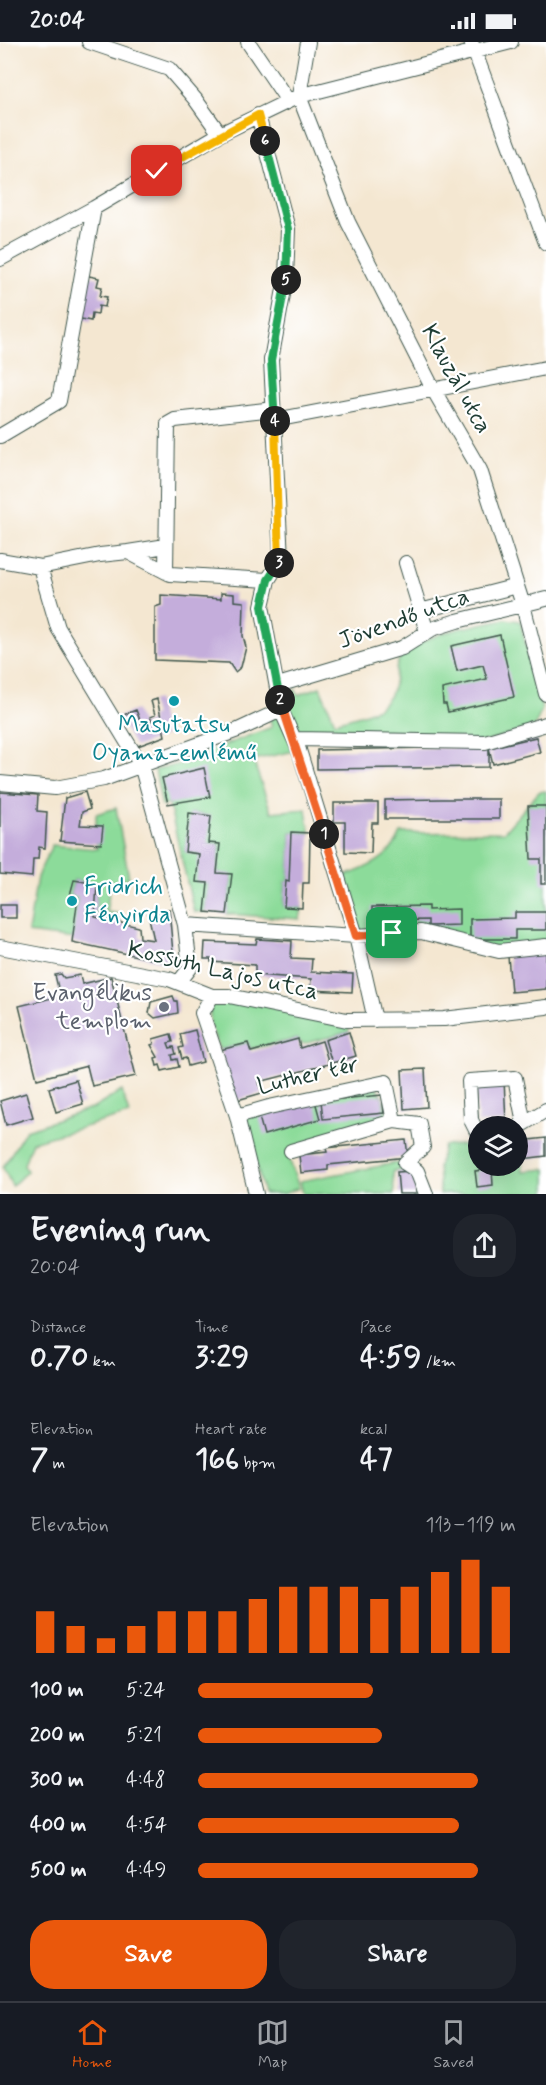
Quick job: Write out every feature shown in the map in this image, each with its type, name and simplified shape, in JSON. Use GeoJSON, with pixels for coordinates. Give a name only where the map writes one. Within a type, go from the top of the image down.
{"type":"FeatureCollection","features":[{"type":"Feature","properties":{"kind":"street"},"geometry":{"type":"LineString","coordinates":[[89,42],[169,69],[195,99],[220,134]]}},
{"type":"Feature","properties":{"kind":"street","name":"Klauzál utca"},"geometry":{"type":"LineString","coordinates":[[248,42],[294,99],[348,222],[433,389],[480,470],[523,605],[546,694]]}},
{"type":"Feature","properties":{"kind":"street"},"geometry":{"type":"LineString","coordinates":[[294,99],[308,42]]}},
{"type":"Feature","properties":{"kind":"street"},"geometry":{"type":"LineString","coordinates":[[0,259],[94,208],[220,134],[294,99],[472,47],[511,42]]}},
{"type":"Feature","properties":{"kind":"street"},"geometry":{"type":"LineString","coordinates":[[472,47],[546,243]]}},
{"type":"Feature","properties":{"kind":"street"},"geometry":{"type":"LineString","coordinates":[[258,115],[288,229],[286,278],[271,360],[281,559],[268,580],[262,606],[281,710],[295,740],[356,936],[375,1020]]}},
{"type":"Feature","properties":{"kind":"street"},"geometry":{"type":"LineString","coordinates":[[0,436],[59,401],[94,208]]}},
{"type":"Feature","properties":{"kind":"street"},"geometry":{"type":"LineString","coordinates":[[166,572],[168,424],[175,420],[275,414],[546,368]]}},
{"type":"Feature","properties":{"kind":"street"},"geometry":{"type":"LineString","coordinates":[[0,560],[40,567],[100,555],[166,546]]}},
{"type":"Feature","properties":{"kind":"street"},"geometry":{"type":"LineString","coordinates":[[128,552],[166,572],[268,580]]}},
{"type":"Feature","properties":{"kind":"street"},"geometry":{"type":"LineString","coordinates":[[406,563],[427,632]]}},
{"type":"Feature","properties":{"kind":"street"},"geometry":{"type":"LineString","coordinates":[[40,567],[58,628],[141,765],[186,925],[190,968],[180,981]]}},
{"type":"Feature","properties":{"kind":"street"},"geometry":{"type":"LineString","coordinates":[[420,611],[517,586]]}},
{"type":"Feature","properties":{"kind":"street","name":"Jövendő utca"},"geometry":{"type":"LineString","coordinates":[[278,685],[402,648],[427,632],[457,621],[546,599]]}},
{"type":"Feature","properties":{"kind":"street"},"geometry":{"type":"LineString","coordinates":[[0,783],[55,788],[104,779],[238,730],[281,710]]}},
{"type":"Feature","properties":{"kind":"street"},"geometry":{"type":"LineString","coordinates":[[295,740],[485,742],[546,724]]}},
{"type":"Feature","properties":{"kind":"street"},"geometry":{"type":"LineString","coordinates":[[186,925],[356,936],[421,932],[498,951],[546,946]]}},
{"type":"Feature","properties":{"kind":"street","name":"Kossuth Lajos utca"},"geometry":{"type":"LineString","coordinates":[[0,946],[180,981],[212,996],[229,996],[323,1017],[375,1020],[444,1019],[546,1007]]}},
{"type":"Feature","properties":{"kind":"street"},"geometry":{"type":"LineString","coordinates":[[212,996],[202,1013],[237,1116],[256,1194]]}},
{"type":"Feature","properties":{"kind":"street"},"geometry":{"type":"LineString","coordinates":[[471,1116],[469,1081],[515,1078],[520,1116]]}},
{"type":"Feature","properties":{"kind":"street","name":"Luther tér"},"geometry":{"type":"LineString","coordinates":[[237,1116],[386,1082],[394,1121]]}},
{"type":"Feature","properties":{"kind":"street"},"geometry":{"type":"LineString","coordinates":[[528,1121],[546,1110]]}},
{"type":"Feature","properties":{"kind":"street"},"geometry":{"type":"LineString","coordinates":[[291,1151],[394,1121],[420,1124],[423,1147],[405,1163],[417,1171],[426,1194]]}},
{"type":"Feature","properties":{"kind":"green space"},"geometry":{"type":"Polygon","coordinates":[[[505,619],[520,621],[542,710],[534,727],[485,742],[303,735],[292,718],[289,707],[295,689],[298,695],[320,687],[335,722],[374,710],[388,698],[399,661],[413,648],[437,635],[505,619]]]}},
{"type":"Feature","properties":{"kind":"green space"},"geometry":{"type":"Polygon","coordinates":[[[281,710],[299,750],[253,760],[271,812],[306,809],[310,833],[291,832],[289,882],[286,882],[284,906],[302,908],[300,919],[227,914],[232,875],[217,873],[220,844],[206,843],[210,816],[190,813],[185,852],[199,854],[208,883],[205,912],[194,912],[169,804],[162,806],[155,770],[206,758],[206,752],[272,727],[269,716],[281,710]]]}},
{"type":"Feature","properties":{"kind":"green space"},"geometry":{"type":"Polygon","coordinates":[[[546,791],[546,946],[499,951],[421,932],[356,936],[337,879],[375,863],[390,851],[401,833],[504,832],[539,792],[546,791]]]}},
{"type":"Feature","properties":{"kind":"green space"},"geometry":{"type":"Polygon","coordinates":[[[116,808],[129,878],[111,882],[106,912],[119,914],[118,922],[95,917],[97,884],[74,880],[70,895],[78,897],[74,939],[28,933],[37,877],[52,845],[97,849],[96,814],[116,808]]]}},
{"type":"Feature","properties":{"kind":"green space"},"geometry":{"type":"Polygon","coordinates":[[[229,996],[347,1020],[349,1032],[303,1044],[297,1039],[250,1049],[248,1043],[220,1050],[210,1026],[210,1000],[229,996]]]}},
{"type":"Feature","properties":{"kind":"green space"},"geometry":{"type":"Polygon","coordinates":[[[375,1085],[382,1095],[389,1119],[287,1152],[299,1188],[283,1194],[264,1194],[245,1118],[375,1085]]]}},
{"type":"Feature","properties":{"kind":"green space"},"geometry":{"type":"Polygon","coordinates":[[[122,1091],[129,1114],[32,1142],[24,1164],[27,1171],[12,1186],[3,1167],[26,1130],[94,1108],[122,1091]]]}},
{"type":"Feature","properties":{"kind":"green space"},"geometry":{"type":"Polygon","coordinates":[[[468,1145],[468,1176],[528,1176],[528,1171],[546,1169],[546,1194],[440,1194],[438,1167],[444,1146],[468,1145]]]}},
{"type":"Feature","properties":{"kind":"green space"},"geometry":{"type":"Polygon","coordinates":[[[396,1163],[410,1170],[393,1171],[394,1194],[303,1194],[300,1181],[396,1163]]]}},
{"type":"Feature","properties":{"kind":"building"},"geometry":{"type":"Polygon","coordinates":[[[84,275],[99,278],[97,286],[102,287],[100,296],[107,297],[105,307],[99,306],[98,314],[92,313],[91,321],[76,318],[84,275]]]}},
{"type":"Feature","properties":{"kind":"building"},"geometry":{"type":"Polygon","coordinates":[[[221,593],[234,594],[234,601],[244,602],[243,636],[246,647],[241,667],[235,672],[229,663],[155,660],[155,607],[161,605],[161,595],[221,599],[221,593]]]}},
{"type":"Feature","properties":{"kind":"building"},"geometry":{"type":"Polygon","coordinates":[[[500,635],[514,697],[448,712],[446,704],[443,704],[442,689],[487,679],[483,665],[457,671],[451,646],[500,635]]]}},
{"type":"Feature","properties":{"kind":"building"},"geometry":{"type":"Polygon","coordinates":[[[157,699],[165,736],[135,747],[118,717],[136,710],[142,725],[152,721],[150,717],[155,715],[151,701],[157,699]]]}},
{"type":"Feature","properties":{"kind":"building"},"geometry":{"type":"Polygon","coordinates":[[[536,737],[540,752],[493,764],[489,748],[536,737]]]}},
{"type":"Feature","properties":{"kind":"building"},"geometry":{"type":"Polygon","coordinates":[[[489,748],[489,767],[317,769],[317,750],[489,748]]]}},
{"type":"Feature","properties":{"kind":"building"},"geometry":{"type":"Polygon","coordinates":[[[204,768],[210,797],[168,804],[162,778],[204,768]]]}},
{"type":"Feature","properties":{"kind":"building"},"geometry":{"type":"Polygon","coordinates":[[[0,792],[38,795],[37,811],[47,812],[45,848],[39,847],[38,859],[33,859],[32,877],[0,874],[0,792]]]}},
{"type":"Feature","properties":{"kind":"building"},"geometry":{"type":"Polygon","coordinates":[[[85,792],[90,809],[82,812],[80,825],[103,826],[101,844],[60,841],[65,798],[85,792]]]}},
{"type":"Feature","properties":{"kind":"building"},"geometry":{"type":"Polygon","coordinates":[[[499,799],[499,819],[385,819],[385,800],[499,799]]]}},
{"type":"Feature","properties":{"kind":"building"},"geometry":{"type":"Polygon","coordinates":[[[334,803],[378,803],[378,823],[372,823],[371,853],[345,852],[345,822],[334,822],[334,803]]]}},
{"type":"Feature","properties":{"kind":"building"},"geometry":{"type":"Polygon","coordinates":[[[528,806],[546,806],[546,884],[541,884],[541,859],[531,859],[528,806]]]}},
{"type":"Feature","properties":{"kind":"building"},"geometry":{"type":"Polygon","coordinates":[[[189,813],[211,816],[208,843],[220,844],[217,873],[232,874],[227,914],[205,912],[208,883],[196,882],[199,854],[185,852],[189,813]]]}},
{"type":"Feature","properties":{"kind":"building"},"geometry":{"type":"Polygon","coordinates":[[[291,832],[310,833],[309,883],[303,883],[302,908],[284,907],[286,881],[289,882],[291,832]]]}},
{"type":"Feature","properties":{"kind":"building"},"geometry":{"type":"Polygon","coordinates":[[[74,880],[97,884],[95,917],[139,927],[140,938],[154,940],[148,913],[169,909],[174,964],[72,942],[78,897],[70,895],[74,880]]]}},
{"type":"Feature","properties":{"kind":"building"},"geometry":{"type":"Polygon","coordinates":[[[0,905],[16,905],[16,918],[0,918],[0,905]]]}},
{"type":"Feature","properties":{"kind":"building"},"geometry":{"type":"Polygon","coordinates":[[[428,906],[428,910],[459,909],[459,925],[428,926],[428,920],[372,921],[372,907],[428,906]]]}},
{"type":"Feature","properties":{"kind":"building"},"geometry":{"type":"Polygon","coordinates":[[[515,912],[546,912],[546,930],[515,930],[515,939],[470,939],[470,919],[515,918],[515,912]]]}},
{"type":"Feature","properties":{"kind":"building"},"geometry":{"type":"Polygon","coordinates":[[[257,939],[292,941],[291,958],[312,959],[311,972],[353,974],[352,992],[310,990],[311,979],[255,975],[255,965],[211,962],[211,959],[204,959],[205,942],[256,944],[257,939]]]}},
{"type":"Feature","properties":{"kind":"building"},"geometry":{"type":"Polygon","coordinates":[[[546,953],[546,989],[511,992],[508,956],[546,953]]]}},
{"type":"Feature","properties":{"kind":"building"},"geometry":{"type":"Polygon","coordinates":[[[61,974],[64,978],[80,975],[82,984],[111,977],[136,1076],[92,1086],[87,1066],[37,1079],[19,1006],[60,996],[55,975],[61,974]]]}},
{"type":"Feature","properties":{"kind":"building","name":"Evangélikus templom"},"geometry":{"type":"Polygon","coordinates":[[[173,996],[177,1001],[178,1013],[155,1018],[149,1013],[151,1002],[173,996]]]}},
{"type":"Feature","properties":{"kind":"building"},"geometry":{"type":"Polygon","coordinates":[[[195,1030],[203,1062],[188,1066],[186,1058],[182,1059],[179,1048],[183,1047],[180,1034],[195,1030]]]}},
{"type":"Feature","properties":{"kind":"building"},"geometry":{"type":"Polygon","coordinates":[[[349,1032],[356,1056],[332,1063],[325,1040],[349,1032]]]}},
{"type":"Feature","properties":{"kind":"building"},"geometry":{"type":"Polygon","coordinates":[[[171,1034],[173,1042],[168,1043],[170,1048],[174,1047],[176,1054],[172,1055],[173,1060],[177,1059],[179,1067],[162,1071],[160,1065],[157,1066],[155,1058],[158,1057],[151,1045],[154,1044],[153,1039],[171,1034]]]}},
{"type":"Feature","properties":{"kind":"building"},"geometry":{"type":"Polygon","coordinates":[[[298,1039],[300,1048],[322,1041],[329,1064],[259,1082],[262,1093],[234,1101],[220,1050],[248,1043],[251,1052],[298,1039]]]}},
{"type":"Feature","properties":{"kind":"building"},"geometry":{"type":"Polygon","coordinates":[[[425,1069],[427,1107],[404,1109],[402,1070],[425,1069]]]}},
{"type":"Feature","properties":{"kind":"building"},"geometry":{"type":"Polygon","coordinates":[[[76,1080],[83,1104],[56,1112],[49,1088],[76,1080]]]}},
{"type":"Feature","properties":{"kind":"building"},"geometry":{"type":"Polygon","coordinates":[[[504,1080],[506,1116],[478,1116],[476,1082],[504,1080]]]}},
{"type":"Feature","properties":{"kind":"building"},"geometry":{"type":"Polygon","coordinates":[[[26,1093],[33,1117],[6,1125],[0,1101],[26,1093]]]}},
{"type":"Feature","properties":{"kind":"building"},"geometry":{"type":"Polygon","coordinates":[[[382,1095],[384,1113],[323,1119],[321,1101],[382,1095]]]}},
{"type":"Feature","properties":{"kind":"building"},"geometry":{"type":"Polygon","coordinates":[[[315,1101],[320,1119],[264,1135],[259,1117],[315,1101]]]}},
{"type":"Feature","properties":{"kind":"building"},"geometry":{"type":"Polygon","coordinates":[[[546,1138],[546,1156],[528,1158],[528,1140],[546,1138]]]}},
{"type":"Feature","properties":{"kind":"building"},"geometry":{"type":"Polygon","coordinates":[[[406,1140],[408,1157],[328,1165],[328,1170],[301,1173],[299,1155],[327,1152],[326,1148],[406,1140]]]}},
{"type":"Feature","properties":{"kind":"building"},"geometry":{"type":"Polygon","coordinates":[[[414,1171],[416,1194],[399,1194],[397,1172],[414,1171]]]}},
{"type":"Feature","properties":{"kind":"building"},"geometry":{"type":"Polygon","coordinates":[[[476,1176],[492,1176],[493,1185],[477,1187],[476,1176]]]}},
{"type":"Feature","properties":{"kind":"place","name":"Masutatsu Oyama-emlémű"},"geometry":{"type":"Point","coordinates":[174,701]}},
{"type":"Feature","properties":{"kind":"place","name":"Fridrich Fényirda"},"geometry":{"type":"Point","coordinates":[72,901]}},
{"type":"Feature","properties":{"kind":"place","name":"Evangélikus templom"},"geometry":{"type":"Point","coordinates":[164,1007]}},
{"type":"Feature","properties":{"kind":"route"},"geometry":{"type":"LineString","coordinates":[[157,171],[220,134],[258,115],[288,229],[286,278],[273,337],[271,360],[281,559],[268,580],[262,606],[281,710],[299,750],[309,780],[356,936],[392,933]]}}]}
